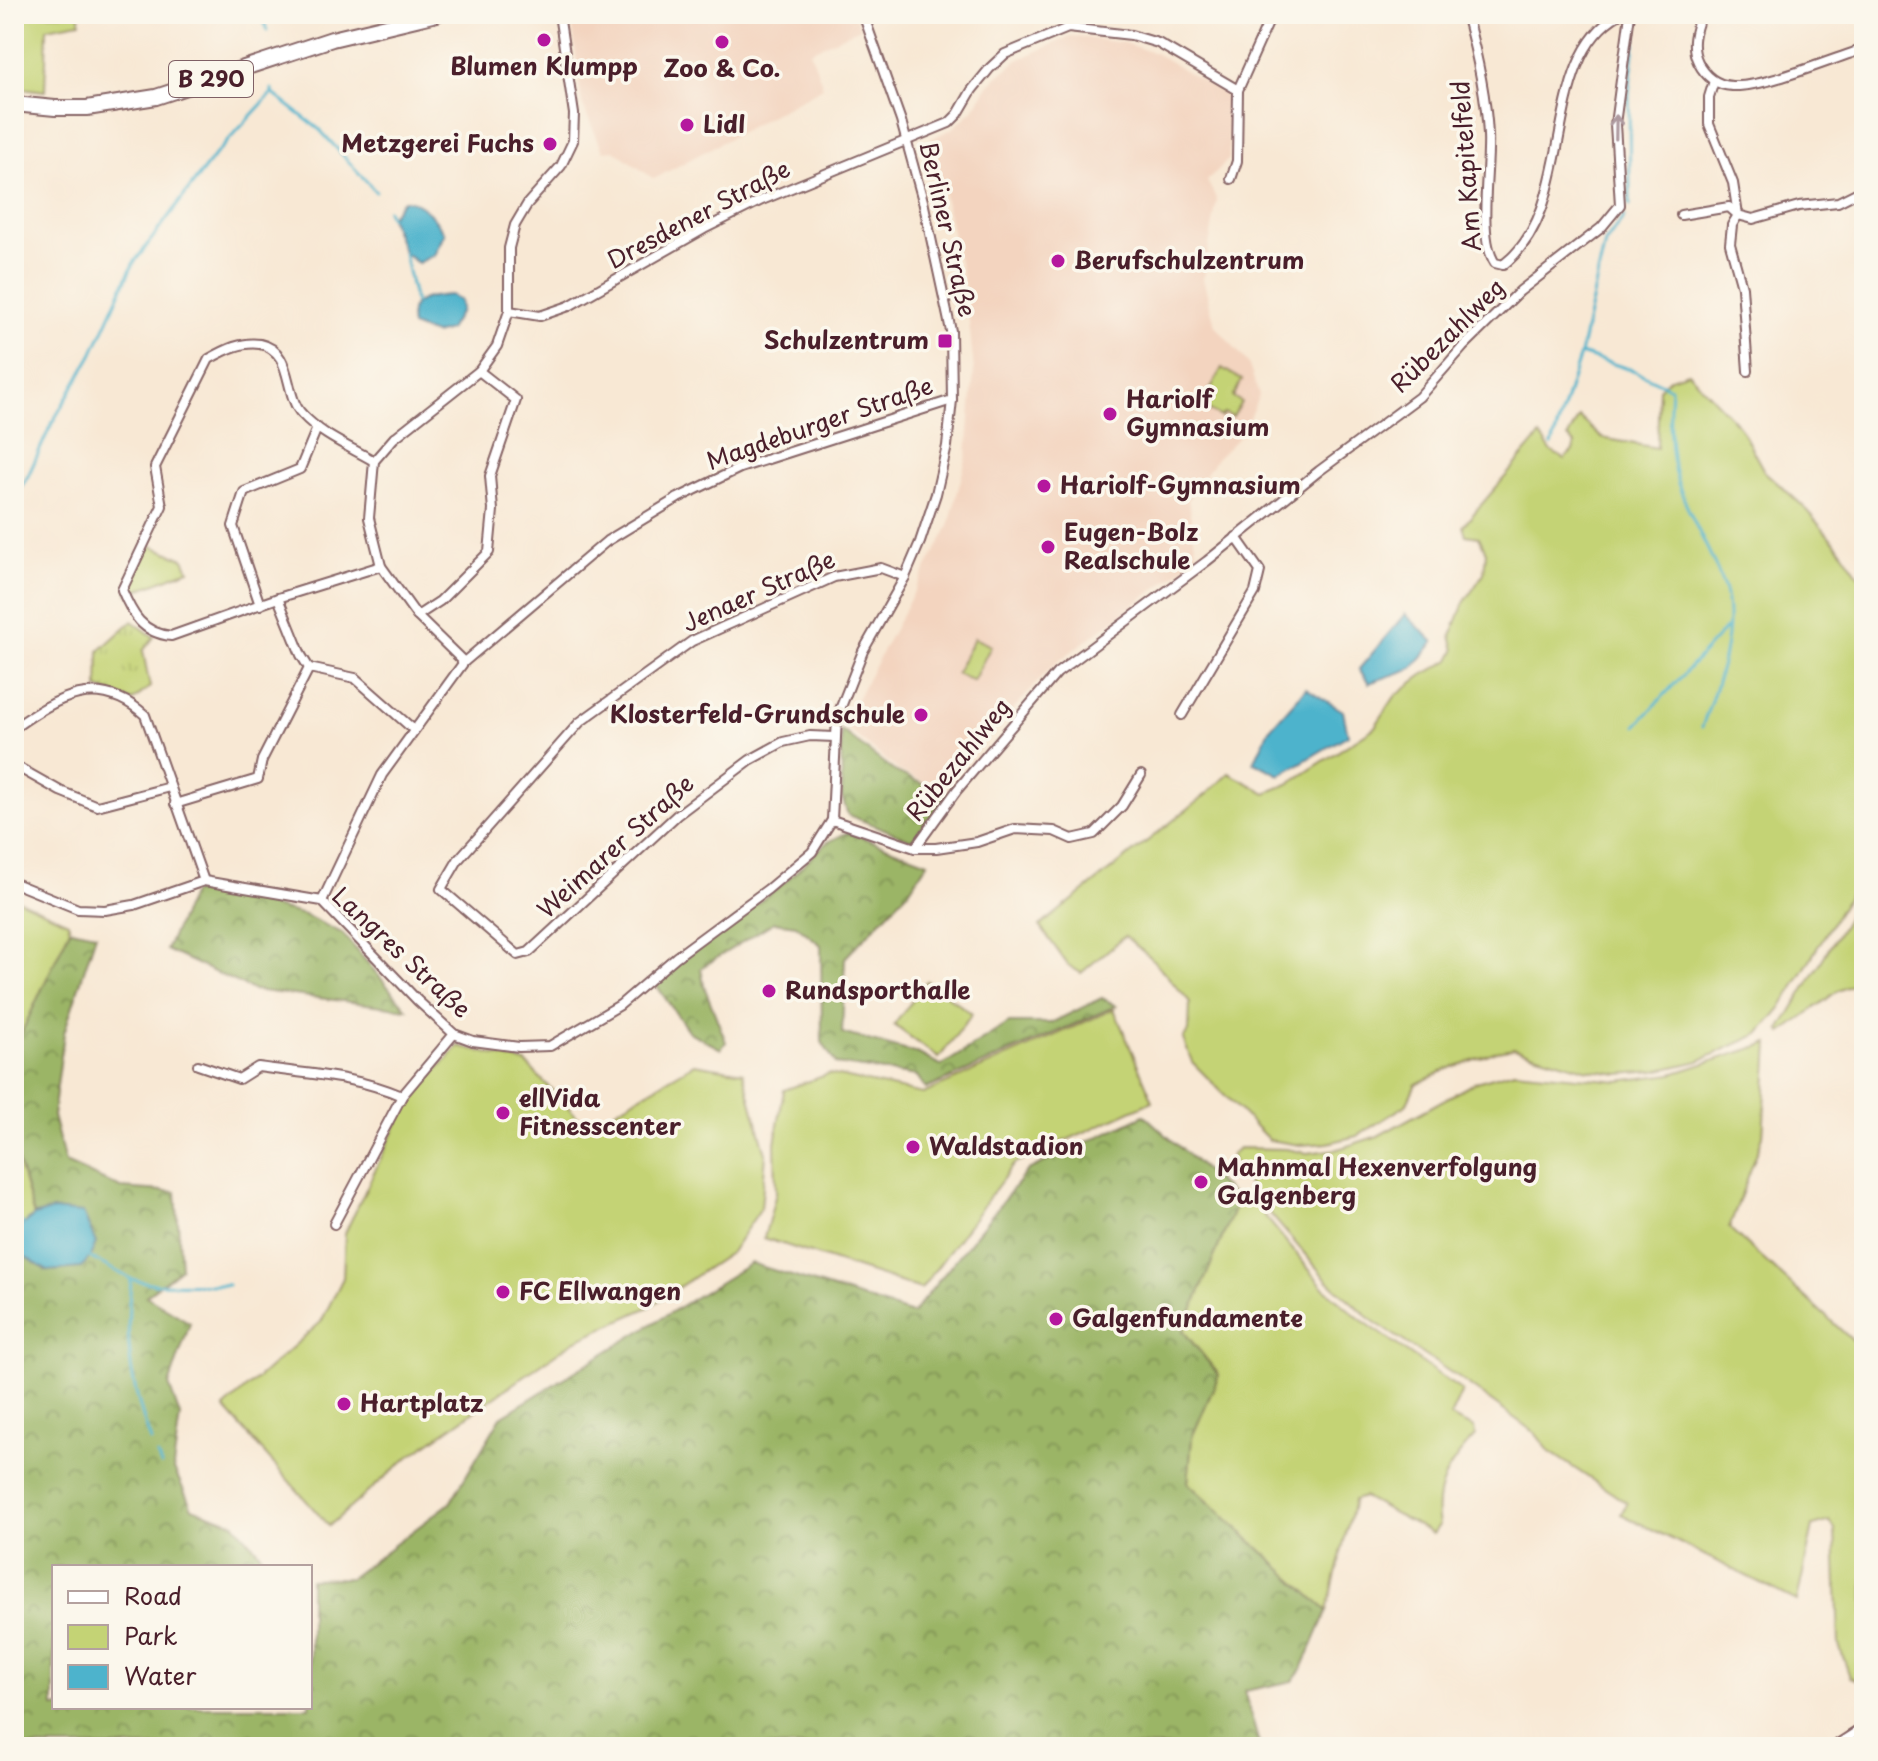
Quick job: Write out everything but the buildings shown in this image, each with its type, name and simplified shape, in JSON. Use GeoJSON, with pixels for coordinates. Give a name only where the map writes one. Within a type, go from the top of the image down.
{"type":"FeatureCollection","features":[{"type":"Feature","properties":{"kind":"main road","name":"B 290"},"geometry":{"type":"LineString","coordinates":[[14,104],[87,108],[156,97],[332,39],[437,14]]}},
{"type":"Feature","properties":{"kind":"street"},"geometry":{"type":"LineString","coordinates":[[464,662],[417,616],[381,566],[369,518],[374,461],[394,438],[479,371],[497,346],[509,311],[509,248],[515,225],[528,203],[561,166],[573,141],[574,114],[559,14]]}},
{"type":"Feature","properties":{"kind":"street","name":"Berliner Straße"},"geometry":{"type":"LineString","coordinates":[[832,820],[837,717],[863,651],[905,577],[936,494],[947,446],[952,400],[951,331],[923,201],[907,140],[863,14]]}},
{"type":"Feature","properties":{"kind":"street"},"geometry":{"type":"LineString","coordinates":[[1068,14],[1068,28],[1131,35],[1158,43],[1238,90]]}},
{"type":"Feature","properties":{"kind":"street"},"geometry":{"type":"LineString","coordinates":[[1231,179],[1237,161],[1238,90],[1272,14]]}},
{"type":"Feature","properties":{"kind":"street","name":"Am Kapitelfeld"},"geometry":{"type":"LineString","coordinates":[[1466,14],[1485,97],[1489,139],[1485,210],[1490,256],[1495,263],[1503,265],[1517,254],[1534,228],[1549,192],[1563,116],[1582,59],[1601,27],[1620,14]]}},
{"type":"Feature","properties":{"kind":"street","name":"Rübezahlweg"},"geometry":{"type":"LineString","coordinates":[[915,848],[957,790],[1057,673],[1419,397],[1463,347],[1520,291],[1601,228],[1620,205],[1615,124],[1630,14]]}},
{"type":"Feature","properties":{"kind":"street"},"geometry":{"type":"LineString","coordinates":[[1701,14],[1693,41],[1695,55],[1702,71],[1714,81],[1729,86],[1759,82],[1864,49]]}},
{"type":"Feature","properties":{"kind":"street","name":"Dresdener Straße"},"geometry":{"type":"LineString","coordinates":[[509,311],[540,316],[569,306],[751,205],[949,123],[972,90],[1005,54],[1068,28]]}},
{"type":"Feature","properties":{"kind":"street"},"geometry":{"type":"LineString","coordinates":[[1714,81],[1709,97],[1709,124],[1733,183],[1738,215],[1732,225],[1730,244],[1742,287],[1748,371]]}},
{"type":"Feature","properties":{"kind":"street"},"geometry":{"type":"LineString","coordinates":[[1681,215],[1729,207],[1738,215],[1753,219],[1799,206],[1838,202],[1860,191]]}},
{"type":"Feature","properties":{"kind":"street"},"geometry":{"type":"LineString","coordinates":[[374,461],[317,428],[299,412],[280,356],[267,346],[247,342],[209,359],[155,467],[162,506],[122,590],[133,617],[160,635],[171,636],[381,566]]}},
{"type":"Feature","properties":{"kind":"street"},"geometry":{"type":"LineString","coordinates":[[417,616],[440,601],[489,552],[493,510],[490,476],[516,400],[479,371]]}},
{"type":"Feature","properties":{"kind":"street","name":"Magdeburger Straße"},"geometry":{"type":"LineString","coordinates":[[322,901],[382,775],[464,662],[607,541],[678,498],[740,468],[952,400]]}},
{"type":"Feature","properties":{"kind":"street"},"geometry":{"type":"LineString","coordinates":[[260,605],[233,526],[244,492],[300,469],[317,428]]}},
{"type":"Feature","properties":{"kind":"street"},"geometry":{"type":"LineString","coordinates":[[1182,715],[1255,592],[1260,571],[1236,537]]}},
{"type":"Feature","properties":{"kind":"street","name":"Jenaer Straße"},"geometry":{"type":"LineString","coordinates":[[441,889],[458,860],[580,722],[692,641],[834,577],[881,568],[905,577]]}},
{"type":"Feature","properties":{"kind":"street"},"geometry":{"type":"LineString","coordinates":[[278,598],[309,668],[355,678],[414,730]]}},
{"type":"Feature","properties":{"kind":"street"},"geometry":{"type":"LineString","coordinates":[[175,804],[258,779],[262,760],[309,668]]}},
{"type":"Feature","properties":{"kind":"street"},"geometry":{"type":"LineString","coordinates":[[14,728],[50,702],[77,693],[95,690],[133,704],[145,715],[204,881]]}},
{"type":"Feature","properties":{"kind":"street","name":"Weimarer Straße"},"geometry":{"type":"LineString","coordinates":[[441,889],[518,955],[529,952],[677,815],[750,760],[783,742],[810,736],[835,737]]}},
{"type":"Feature","properties":{"kind":"street"},"geometry":{"type":"LineString","coordinates":[[14,765],[60,791],[97,806],[170,787]]}},
{"type":"Feature","properties":{"kind":"street"},"geometry":{"type":"LineString","coordinates":[[832,820],[915,848],[977,842],[1015,829],[1054,831],[1072,839],[1094,834],[1122,806],[1141,775]]}},
{"type":"Feature","properties":{"kind":"street","name":"Langres Straße"},"geometry":{"type":"LineString","coordinates":[[14,883],[78,909],[105,910],[134,905],[204,881],[322,901],[454,1034],[473,1041],[519,1047],[550,1046],[620,1005],[676,957],[768,889],[812,852],[832,820]]}},
{"type":"Feature","properties":{"kind":"street"},"geometry":{"type":"LineString","coordinates":[[334,1224],[402,1096],[454,1034]]}},
{"type":"Feature","properties":{"kind":"street"},"geometry":{"type":"LineString","coordinates":[[198,1065],[239,1079],[258,1067],[352,1080],[402,1096]]}},
{"type":"Feature","properties":{"kind":"street"},"geometry":{"type":"LineString","coordinates":[[1833,1747],[1864,1727]]}},
{"type":"Feature","properties":{"kind":"shaded area"},"geometry":{"type":"Polygon","coordinates":[[[571,14],[854,14],[860,28],[810,51],[823,87],[654,179],[614,150],[603,151],[582,104],[571,14]]]}},
{"type":"Feature","properties":{"kind":"shaded area","name":"Hariolf Gymnasium"},"geometry":{"type":"Polygon","coordinates":[[[1071,36],[1124,43],[1157,54],[1228,96],[1229,159],[1207,181],[1217,200],[1203,279],[1215,325],[1248,363],[1259,395],[1242,434],[1216,459],[1188,500],[1197,558],[1052,666],[941,790],[898,770],[843,725],[949,526],[967,455],[974,370],[966,293],[931,139],[953,128],[972,111],[989,84],[1018,60],[1071,36]]]}},
{"type":"Feature","properties":{"kind":"green space"},"geometry":{"type":"Polygon","coordinates":[[[14,14],[80,14],[80,22],[47,28],[45,91],[14,87],[14,14]]]}},
{"type":"Feature","properties":{"kind":"green space"},"geometry":{"type":"Polygon","coordinates":[[[1222,368],[1242,380],[1233,397],[1241,402],[1233,417],[1224,413],[1221,417],[1201,406],[1222,368]]]}},
{"type":"Feature","properties":{"kind":"green space"},"geometry":{"type":"Polygon","coordinates":[[[1688,372],[1740,427],[1764,471],[1802,505],[1842,551],[1864,583],[1864,867],[1861,875],[1781,1008],[1759,1034],[1699,1061],[1656,1071],[1619,1074],[1585,1069],[1514,1048],[1497,1051],[1416,1084],[1406,1105],[1357,1136],[1300,1145],[1269,1140],[1192,1062],[1183,1039],[1189,1031],[1190,1002],[1155,962],[1125,936],[1081,973],[1068,965],[1040,926],[1229,773],[1266,793],[1288,784],[1374,728],[1396,695],[1450,660],[1455,650],[1451,636],[1464,603],[1484,573],[1486,552],[1479,537],[1466,535],[1463,526],[1540,436],[1551,451],[1564,459],[1573,451],[1575,444],[1568,437],[1579,417],[1602,438],[1657,448],[1659,389],[1670,378],[1688,372]]]}},
{"type":"Feature","properties":{"kind":"green space"},"geometry":{"type":"Polygon","coordinates":[[[149,545],[184,559],[189,570],[128,594],[133,577],[149,545]]]}},
{"type":"Feature","properties":{"kind":"green space"},"geometry":{"type":"Polygon","coordinates":[[[132,621],[154,637],[143,651],[150,687],[132,701],[98,688],[99,651],[132,621]]]}},
{"type":"Feature","properties":{"kind":"green space"},"geometry":{"type":"Polygon","coordinates":[[[974,638],[991,646],[973,681],[956,673],[974,638]]]}},
{"type":"Feature","properties":{"kind":"green space"},"geometry":{"type":"Polygon","coordinates":[[[841,730],[894,771],[947,795],[912,840],[848,815],[842,797],[841,730]]]}},
{"type":"Feature","properties":{"kind":"green space"},"geometry":{"type":"Polygon","coordinates":[[[848,832],[928,862],[908,892],[845,958],[842,1033],[919,1054],[941,1066],[1009,1023],[1051,1023],[1102,998],[1116,1006],[926,1089],[917,1076],[836,1064],[822,1042],[821,945],[796,925],[774,922],[701,968],[704,986],[726,1042],[721,1049],[689,1032],[654,982],[785,882],[826,843],[848,832]]]}},
{"type":"Feature","properties":{"kind":"green space"},"geometry":{"type":"Polygon","coordinates":[[[211,890],[304,915],[342,933],[407,1009],[253,990],[166,950],[192,893],[211,890]]]}},
{"type":"Feature","properties":{"kind":"green space"},"geometry":{"type":"Polygon","coordinates":[[[1864,890],[1864,979],[1836,992],[1782,1033],[1780,1030],[1864,890]]]}},
{"type":"Feature","properties":{"kind":"green space"},"geometry":{"type":"Polygon","coordinates":[[[14,898],[68,922],[70,929],[15,1047],[14,1066],[14,898]]]}},
{"type":"Feature","properties":{"kind":"green space"},"geometry":{"type":"Polygon","coordinates":[[[70,929],[96,934],[64,1033],[53,1116],[65,1163],[121,1188],[176,1192],[181,1268],[146,1296],[190,1323],[169,1385],[180,1416],[173,1467],[192,1508],[234,1523],[270,1565],[52,1565],[52,1709],[312,1709],[312,1579],[350,1578],[450,1503],[501,1417],[751,1263],[912,1314],[1028,1170],[1144,1115],[1238,1200],[1183,1331],[1219,1375],[1192,1437],[1188,1483],[1327,1611],[1302,1669],[1293,1681],[1244,1691],[1260,1747],[14,1747],[14,1250],[48,1271],[53,1210],[34,1216],[14,1148],[15,1047],[70,929]]]}},
{"type":"Feature","properties":{"kind":"green space"},"geometry":{"type":"Polygon","coordinates":[[[927,981],[972,1014],[939,1058],[894,1025],[927,981]]]}},
{"type":"Feature","properties":{"kind":"green space","name":"Waldstadion"},"geometry":{"type":"Polygon","coordinates":[[[1114,1009],[1153,1101],[1014,1164],[921,1289],[764,1238],[776,1193],[775,1143],[784,1090],[829,1074],[923,1094],[1114,1009]]]}},
{"type":"Feature","properties":{"kind":"green space"},"geometry":{"type":"Polygon","coordinates":[[[1769,1043],[1763,1136],[1729,1228],[1864,1351],[1864,1682],[1850,1677],[1839,1645],[1835,1530],[1830,1521],[1813,1526],[1797,1601],[1621,1514],[1627,1503],[1550,1452],[1535,1433],[1459,1378],[1373,1321],[1329,1282],[1265,1208],[1231,1155],[1238,1148],[1286,1149],[1307,1153],[1338,1149],[1378,1136],[1476,1082],[1514,1071],[1619,1081],[1672,1074],[1769,1043]]]}},
{"type":"Feature","properties":{"kind":"green space","name":"FC Ellwangen"},"geometry":{"type":"Polygon","coordinates":[[[459,1046],[526,1063],[587,1127],[694,1064],[743,1072],[766,1154],[761,1208],[731,1252],[649,1307],[574,1341],[406,1459],[329,1526],[224,1408],[321,1322],[343,1278],[345,1233],[408,1101],[459,1046]]]}},
{"type":"Feature","properties":{"kind":"green space"},"geometry":{"type":"Polygon","coordinates":[[[14,1148],[34,1216],[14,1232],[14,1148]]]}},
{"type":"Feature","properties":{"kind":"green space"},"geometry":{"type":"Polygon","coordinates":[[[1246,1193],[1326,1290],[1359,1318],[1462,1391],[1450,1417],[1474,1428],[1475,1436],[1445,1476],[1438,1499],[1439,1525],[1433,1534],[1364,1497],[1354,1500],[1327,1611],[1188,1483],[1192,1437],[1219,1375],[1183,1331],[1238,1200],[1246,1193]]]}},
{"type":"Feature","properties":{"kind":"water"},"geometry":{"type":"Polygon","coordinates":[[[403,200],[422,207],[445,233],[434,255],[418,263],[404,253],[390,217],[403,200]]]}},
{"type":"Feature","properties":{"kind":"water"},"geometry":{"type":"Polygon","coordinates":[[[451,295],[460,300],[461,310],[449,330],[434,334],[411,326],[412,309],[421,300],[451,295]]]}},
{"type":"Feature","properties":{"kind":"water"},"geometry":{"type":"Polygon","coordinates":[[[1405,614],[1434,642],[1413,668],[1369,683],[1359,669],[1405,614]]]}},
{"type":"Feature","properties":{"kind":"water"},"geometry":{"type":"Polygon","coordinates":[[[1306,688],[1343,711],[1348,735],[1280,775],[1254,762],[1269,730],[1306,688]]]}},
{"type":"Feature","properties":{"kind":"water"},"geometry":{"type":"Polygon","coordinates":[[[53,1210],[83,1213],[96,1243],[81,1268],[48,1271],[14,1250],[14,1232],[34,1216],[53,1210]]]}},
{"type":"Feature","properties":{"kind":"waterway"},"geometry":{"type":"LineString","coordinates":[[262,14],[267,31]]}},
{"type":"Feature","properties":{"kind":"waterway"},"geometry":{"type":"LineString","coordinates":[[1630,205],[1629,94],[1636,34]]}},
{"type":"Feature","properties":{"kind":"waterway"},"geometry":{"type":"LineString","coordinates":[[14,499],[52,423],[92,355],[133,264],[214,156],[272,93],[272,89]]}},
{"type":"Feature","properties":{"kind":"waterway"},"geometry":{"type":"LineString","coordinates":[[272,93],[320,130],[376,192]]}},
{"type":"Feature","properties":{"kind":"waterway"},"geometry":{"type":"LineString","coordinates":[[387,210],[390,217]]}},
{"type":"Feature","properties":{"kind":"waterway"},"geometry":{"type":"LineString","coordinates":[[1552,445],[1580,354],[1605,243],[1624,217]]}},
{"type":"Feature","properties":{"kind":"waterway"},"geometry":{"type":"LineString","coordinates":[[404,253],[415,303]]}},
{"type":"Feature","properties":{"kind":"waterway"},"geometry":{"type":"LineString","coordinates":[[1580,354],[1633,370],[1671,388],[1674,469],[1687,507],[1719,574],[1727,604],[1723,658],[1702,727]]}},
{"type":"Feature","properties":{"kind":"waterway"},"geometry":{"type":"LineString","coordinates":[[1636,726],[1725,629]]}},
{"type":"Feature","properties":{"kind":"waterway"},"geometry":{"type":"LineString","coordinates":[[14,1215],[23,1224]]}},
{"type":"Feature","properties":{"kind":"waterway"},"geometry":{"type":"LineString","coordinates":[[87,1256],[131,1279],[155,1284],[228,1285]]}},
{"type":"Feature","properties":{"kind":"waterway"},"geometry":{"type":"LineString","coordinates":[[131,1281],[128,1324],[130,1362],[151,1441]]}},
{"type":"Feature","properties":{"kind":"waterway"},"geometry":{"type":"LineString","coordinates":[[157,1455],[161,1465]]}},
{"type":"Feature","properties":{"kind":"place","name":"Blumen Klumpp"},"geometry":{"type":"Point","coordinates":[544,40]}},
{"type":"Feature","properties":{"kind":"place","name":"Zoo & Co."},"geometry":{"type":"Point","coordinates":[722,42]}},
{"type":"Feature","properties":{"kind":"place","name":"Lidl"},"geometry":{"type":"Point","coordinates":[687,125]}},
{"type":"Feature","properties":{"kind":"place","name":"Metzgerei Fuchs"},"geometry":{"type":"Point","coordinates":[550,144]}},
{"type":"Feature","properties":{"kind":"place","name":"Berufschulzentrum"},"geometry":{"type":"Point","coordinates":[1058,261]}},
{"type":"Feature","properties":{"kind":"place","name":"Schulzentrum"},"geometry":{"type":"Point","coordinates":[945,341]}},
{"type":"Feature","properties":{"kind":"place","name":"Hariolf Gymnasium"},"geometry":{"type":"Point","coordinates":[1110,414]}},
{"type":"Feature","properties":{"kind":"place","name":"Hariolf-Gymnasium"},"geometry":{"type":"Point","coordinates":[1044,486]}},
{"type":"Feature","properties":{"kind":"place","name":"Eugen-Bolz Realschule"},"geometry":{"type":"Point","coordinates":[1048,547]}},
{"type":"Feature","properties":{"kind":"place","name":"Klosterfeld-Grundschule"},"geometry":{"type":"Point","coordinates":[921,715]}},
{"type":"Feature","properties":{"kind":"place","name":"Rundsporthalle"},"geometry":{"type":"Point","coordinates":[769,991]}},
{"type":"Feature","properties":{"kind":"place","name":"ellVida Fitnesscenter"},"geometry":{"type":"Point","coordinates":[503,1113]}},
{"type":"Feature","properties":{"kind":"place","name":"Waldstadion"},"geometry":{"type":"Point","coordinates":[913,1147]}},
{"type":"Feature","properties":{"kind":"place","name":"Mahnmal Hexenverfolgung Galgenberg"},"geometry":{"type":"Point","coordinates":[1201,1182]}},
{"type":"Feature","properties":{"kind":"place","name":"FC Ellwangen"},"geometry":{"type":"Point","coordinates":[503,1292]}},
{"type":"Feature","properties":{"kind":"place","name":"Galgenfundamente"},"geometry":{"type":"Point","coordinates":[1056,1319]}},
{"type":"Feature","properties":{"kind":"place","name":"Hartplatz"},"geometry":{"type":"Point","coordinates":[344,1404]}}]}
